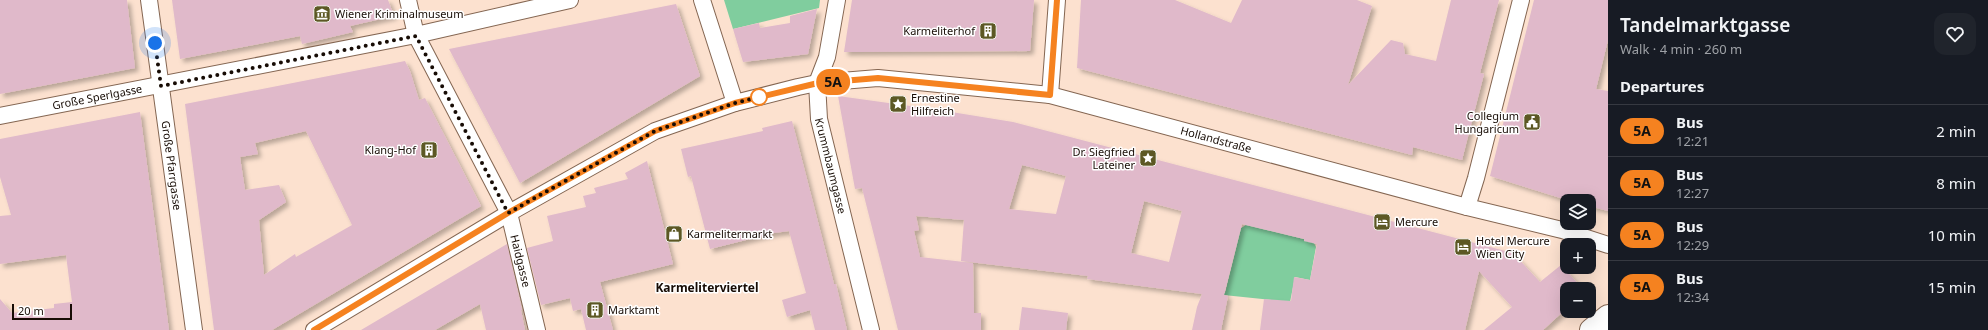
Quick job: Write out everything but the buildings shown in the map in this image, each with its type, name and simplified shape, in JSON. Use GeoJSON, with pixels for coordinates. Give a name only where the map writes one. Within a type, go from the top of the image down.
{"type":"FeatureCollection","features":[{"type":"Feature","properties":{"kind":"main road"},"geometry":{"type":"LineString","coordinates":[[1591,330],[1608,316]]}},
{"type":"Feature","properties":{"kind":"street","name":"Große Pfarrgasse"},"geometry":{"type":"LineString","coordinates":[[149,0],[194,330]]}},
{"type":"Feature","properties":{"kind":"street","name":"Haidgasse"},"geometry":{"type":"LineString","coordinates":[[408,0],[416,36],[508,213],[537,330]]}},
{"type":"Feature","properties":{"kind":"street","name":"Große Sperlgasse"},"geometry":{"type":"LineString","coordinates":[[0,116],[416,36],[570,0]]}},
{"type":"Feature","properties":{"kind":"street"},"geometry":{"type":"LineString","coordinates":[[702,0],[735,103]]}},
{"type":"Feature","properties":{"kind":"street","name":"Krummbaumgasse"},"geometry":{"type":"LineString","coordinates":[[837,0],[827,57],[818,83],[820,119],[871,330]]}},
{"type":"Feature","properties":{"kind":"street"},"geometry":{"type":"LineString","coordinates":[[1050,95],[1057,0]]}},
{"type":"Feature","properties":{"kind":"street"},"geometry":{"type":"LineString","coordinates":[[1467,206],[1476,178],[1521,0]]}},
{"type":"Feature","properties":{"kind":"street","name":"Hollandstraße"},"geometry":{"type":"LineString","coordinates":[[314,330],[508,213],[655,131],[735,103],[818,83],[878,78],[1050,95],[1562,230],[1608,245]]}},
{"type":"Feature","properties":{"kind":"green space"},"geometry":{"type":"Polygon","coordinates":[[[724,0],[820,0],[819,8],[733,29],[724,0]]]}},
{"type":"Feature","properties":{"kind":"green space"},"geometry":{"type":"Polygon","coordinates":[[[1246,225],[1304,239],[1314,243],[1316,247],[1310,280],[1295,277],[1290,302],[1214,294],[1225,293],[1241,228],[1246,225]]]}},
{"type":"Feature","properties":{"kind":"bus line","name":"5A"},"geometry":{"type":"LineString","coordinates":[[314,330],[508,213],[655,131],[735,103],[818,83],[878,78],[1050,95],[1057,0]]}},
{"type":"Feature","properties":{"kind":"place","name":"Wiener Kriminalmuseum"},"geometry":{"type":"Point","coordinates":[322,14]}},
{"type":"Feature","properties":{"kind":"place","name":"Karmeliterhof"},"geometry":{"type":"Point","coordinates":[988,31]}},
{"type":"Feature","properties":{"kind":"place","name":"Ernestine Hilfreich"},"geometry":{"type":"Point","coordinates":[898,104]}},
{"type":"Feature","properties":{"kind":"place","name":"Collegium Hungaricum"},"geometry":{"type":"Point","coordinates":[1532,122]}},
{"type":"Feature","properties":{"kind":"place","name":"Klang-Hof"},"geometry":{"type":"Point","coordinates":[429,150]}},
{"type":"Feature","properties":{"kind":"place","name":"Dr. Siegfried Lateiner"},"geometry":{"type":"Point","coordinates":[1148,158]}},
{"type":"Feature","properties":{"kind":"place","name":"Mercure"},"geometry":{"type":"Point","coordinates":[1382,222]}},
{"type":"Feature","properties":{"kind":"place","name":"Karmelitermarkt"},"geometry":{"type":"Point","coordinates":[674,234]}},
{"type":"Feature","properties":{"kind":"place","name":"Hotel Mercure Wien City"},"geometry":{"type":"Point","coordinates":[1463,247]}},
{"type":"Feature","properties":{"kind":"place","name":"Marktamt"},"geometry":{"type":"Point","coordinates":[595,310]}},
{"type":"Feature","properties":{"kind":"district","name":"Karmeliterviertel"},"geometry":{"type":"Point","coordinates":[707,288]}},
{"type":"Feature","properties":{"kind":"route"},"geometry":{"type":"LineString","coordinates":[[155,43],[161,86],[416,36],[508,213],[655,131],[735,103],[759,97]]}}]}
